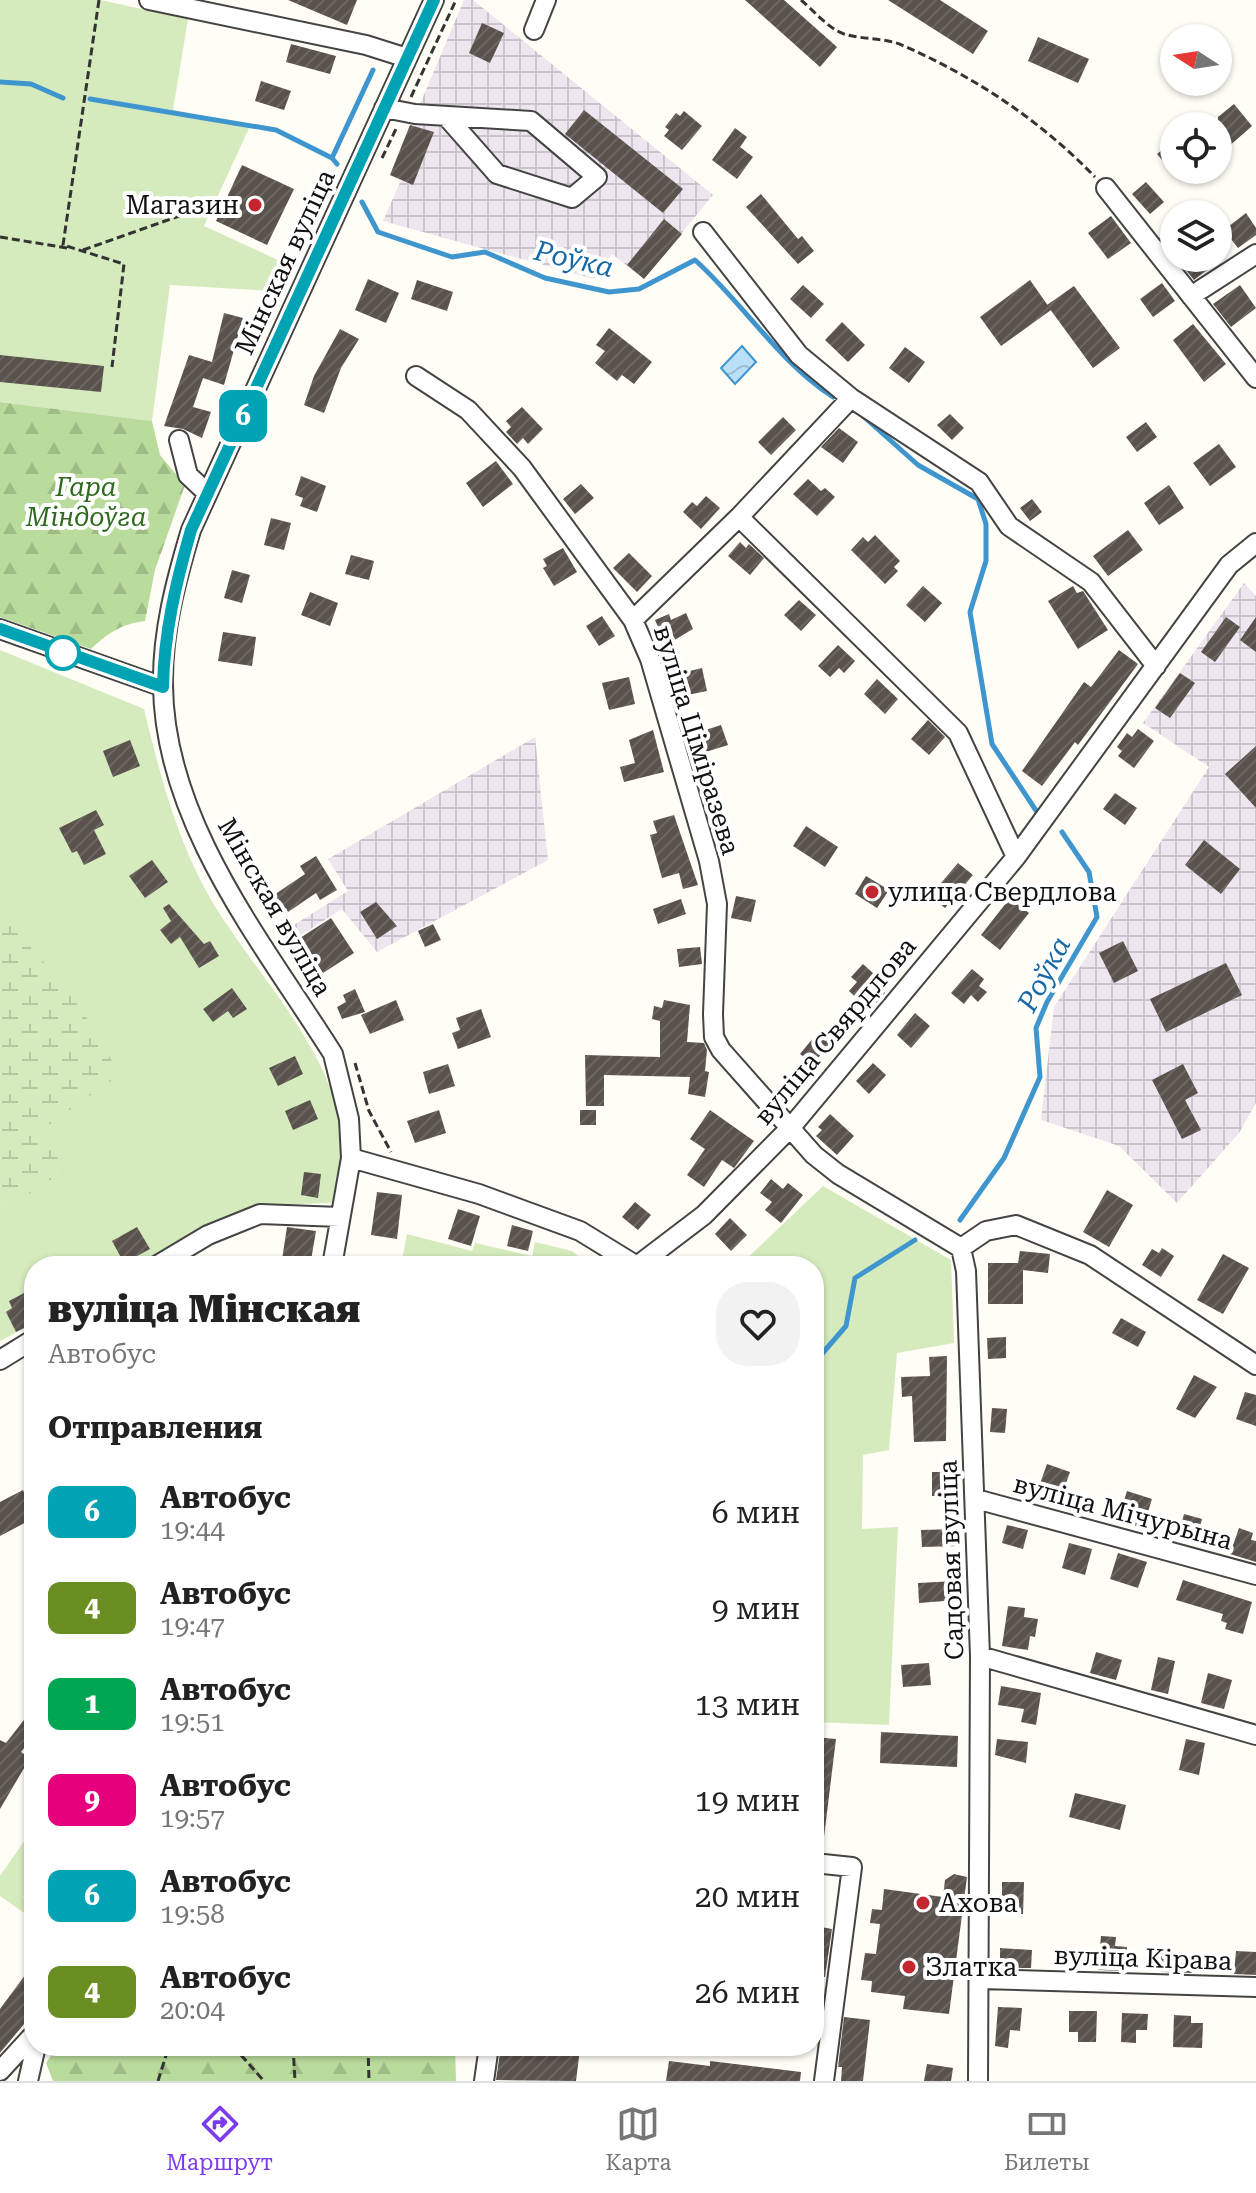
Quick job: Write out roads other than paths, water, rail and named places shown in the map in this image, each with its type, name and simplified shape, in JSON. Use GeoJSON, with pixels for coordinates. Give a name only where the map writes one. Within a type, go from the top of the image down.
{"type":"FeatureCollection","features":[{"type":"Feature","properties":{"kind":"street"},"geometry":{"type":"LineString","coordinates":[[149,0],[366,45],[407,58]]}},
{"type":"Feature","properties":{"kind":"street","name":"Мінская вуліца"},"geometry":{"type":"LineString","coordinates":[[334,1256],[351,1158],[349,1119],[333,1054],[216,867],[188,806],[169,743],[163,687],[164,647],[175,584],[191,530],[434,0]]}},
{"type":"Feature","properties":{"kind":"street"},"geometry":{"type":"LineString","coordinates":[[534,30],[546,0]]}},
{"type":"Feature","properties":{"kind":"street"},"geometry":{"type":"LineString","coordinates":[[384,108],[446,116],[531,121],[597,177],[572,198],[497,174],[446,116]]}},
{"type":"Feature","properties":{"kind":"street"},"geometry":{"type":"LineString","coordinates":[[1106,188],[1256,378]]}},
{"type":"Feature","properties":{"kind":"street"},"geometry":{"type":"LineString","coordinates":[[703,232],[799,355],[851,398],[979,482],[1009,526],[1091,582],[1156,666]]}},
{"type":"Feature","properties":{"kind":"street"},"geometry":{"type":"LineString","coordinates":[[1191,296],[1256,254]]}},
{"type":"Feature","properties":{"kind":"street","name":"вуліца Ціміразева"},"geometry":{"type":"LineString","coordinates":[[416,376],[468,410],[522,468],[633,620],[650,659],[712,875],[717,904],[714,1037],[721,1050],[792,1126]]}},
{"type":"Feature","properties":{"kind":"street"},"geometry":{"type":"LineString","coordinates":[[633,620],[739,517],[851,398]]}},
{"type":"Feature","properties":{"kind":"street"},"geometry":{"type":"LineString","coordinates":[[179,440],[188,475],[207,493]]}},
{"type":"Feature","properties":{"kind":"street"},"geometry":{"type":"LineString","coordinates":[[739,517],[958,733],[1016,857]]}},
{"type":"Feature","properties":{"kind":"street","name":"вуліца Свярдлова"},"geometry":{"type":"LineString","coordinates":[[650,1256],[704,1215],[792,1126],[1016,857],[1229,565],[1256,543]]}},
{"type":"Feature","properties":{"kind":"street"},"geometry":{"type":"LineString","coordinates":[[0,629],[163,687]]}},
{"type":"Feature","properties":{"kind":"street"},"geometry":{"type":"LineString","coordinates":[[792,1126],[814,1155],[838,1174],[961,1248],[986,1231],[1016,1225],[1090,1255],[1256,1365]]}},
{"type":"Feature","properties":{"kind":"street"},"geometry":{"type":"LineString","coordinates":[[351,1158],[479,1194],[580,1231],[621,1256]]}},
{"type":"Feature","properties":{"kind":"street"},"geometry":{"type":"LineString","coordinates":[[173,1256],[208,1235],[260,1214],[340,1217]]}},
{"type":"Feature","properties":{"kind":"street","name":"Садовая вуліца"},"geometry":{"type":"LineString","coordinates":[[961,1248],[966,1271],[980,1656],[978,2081]]}},
{"type":"Feature","properties":{"kind":"street"},"geometry":{"type":"LineString","coordinates":[[0,1360],[24,1345]]}},
{"type":"Feature","properties":{"kind":"street","name":"вуліца Мічурына"},"geometry":{"type":"LineString","coordinates":[[976,1499],[1256,1575]]}},
{"type":"Feature","properties":{"kind":"street"},"geometry":{"type":"LineString","coordinates":[[980,1656],[1256,1735]]}},
{"type":"Feature","properties":{"kind":"street"},"geometry":{"type":"LineString","coordinates":[[824,1864],[852,1867],[824,2081]]}},
{"type":"Feature","properties":{"kind":"street","name":"вуліца Кірава"},"geometry":{"type":"LineString","coordinates":[[980,1979],[1256,1987]]}},
{"type":"Feature","properties":{"kind":"street"},"geometry":{"type":"LineString","coordinates":[[0,2071],[24,2045]]}},
{"type":"Feature","properties":{"kind":"street"},"geometry":{"type":"LineString","coordinates":[[28,2081],[34,2056]]}},
{"type":"Feature","properties":{"kind":"street"},"geometry":{"type":"LineString","coordinates":[[484,2081],[488,2056]]}},
{"type":"Feature","properties":{"kind":"water"},"geometry":{"type":"Polygon","coordinates":[[[742,346],[756,362],[735,384],[721,368],[742,346]]]}},
{"type":"Feature","properties":{"kind":"waterway"},"geometry":{"type":"LineString","coordinates":[[332,158],[373,70]]}},
{"type":"Feature","properties":{"kind":"waterway","name":"Роўка"},"geometry":{"type":"LineString","coordinates":[[0,82],[31,84],[63,98]]}},
{"type":"Feature","properties":{"kind":"waterway","name":"Роўка"},"geometry":{"type":"LineString","coordinates":[[90,99],[276,130],[332,158],[337,164]]}},
{"type":"Feature","properties":{"kind":"waterway","name":"Роўка"},"geometry":{"type":"LineString","coordinates":[[362,202],[378,232],[452,257],[485,252],[545,278],[609,292],[639,289],[695,260],[795,366],[833,397]]}},
{"type":"Feature","properties":{"kind":"waterway","name":"Роўка"},"geometry":{"type":"LineString","coordinates":[[863,416],[918,465],[978,499],[986,524],[986,561],[970,612],[992,744],[1039,815]]}},
{"type":"Feature","properties":{"kind":"waterway","name":"Роўка"},"geometry":{"type":"LineString","coordinates":[[960,1220],[1004,1158],[1040,1077],[1036,1028],[1047,1002],[1097,917],[1089,872],[1062,832]]}},
{"type":"Feature","properties":{"kind":"waterway","name":"Роўка"},"geometry":{"type":"LineString","coordinates":[[824,1351],[846,1326],[855,1278],[915,1240]]}},
{"type":"Feature","properties":{"kind":"place","name":"Магазин"},"geometry":{"type":"Point","coordinates":[255,205]}},
{"type":"Feature","properties":{"kind":"place","name":"улица Свердлова"},"geometry":{"type":"Point","coordinates":[872,892]}},
{"type":"Feature","properties":{"kind":"place","name":"Ахова"},"geometry":{"type":"Point","coordinates":[923,1903]}},
{"type":"Feature","properties":{"kind":"place","name":"Златка"},"geometry":{"type":"Point","coordinates":[909,1967]}},
{"type":"Feature","properties":{"kind":"park label","name":"Гара Міндоўга"},"geometry":{"type":"Point","coordinates":[86,502]}}]}
